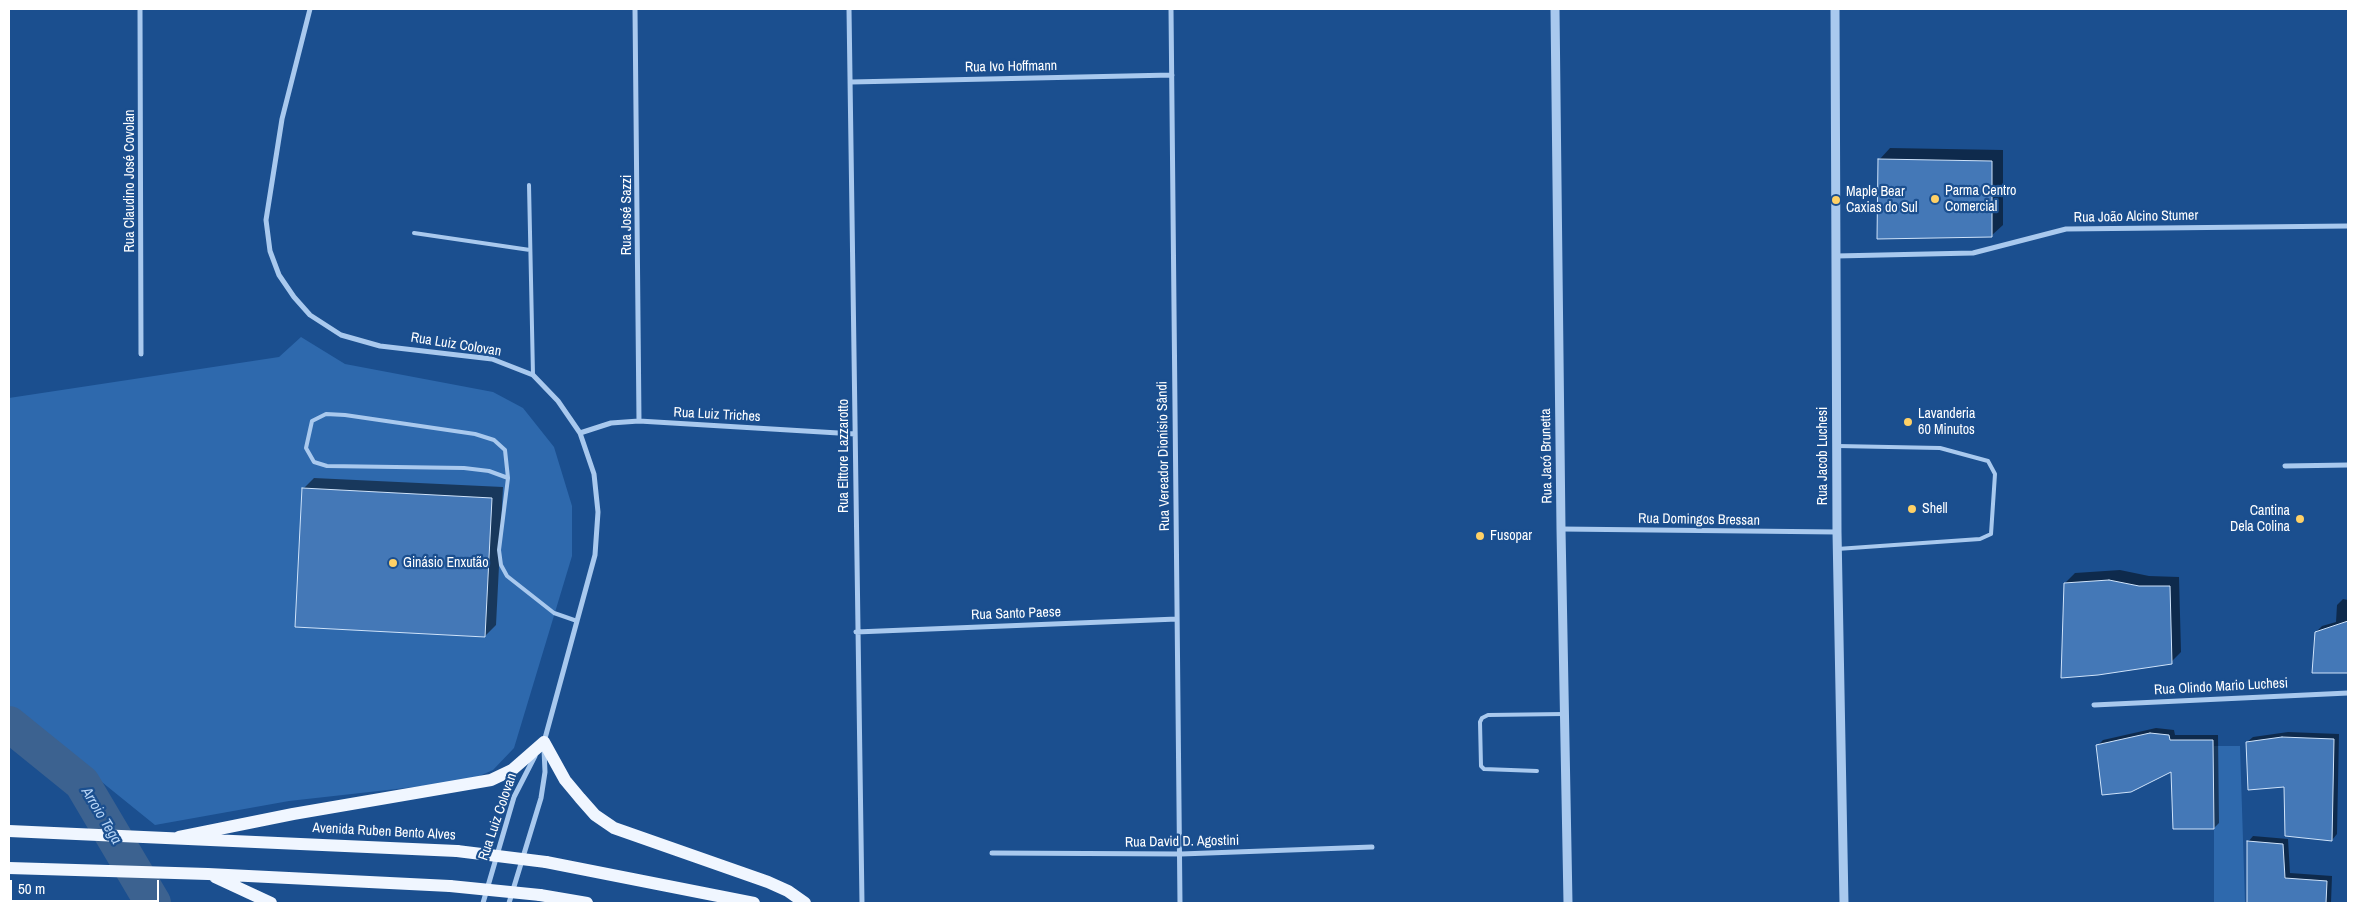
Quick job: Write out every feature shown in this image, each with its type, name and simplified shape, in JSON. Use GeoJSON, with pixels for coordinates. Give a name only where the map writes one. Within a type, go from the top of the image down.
{"type":"FeatureCollection","features":[{"type":"Feature","properties":{"kind":"main road"},"geometry":{"type":"LineString","coordinates":[[179,837],[293,814],[491,780],[512,770],[544,742],[565,780],[595,815],[614,828],[768,882],[805,903]]}},
{"type":"Feature","properties":{"kind":"main road","name":"Avenida Ruben Bento Alves"},"geometry":{"type":"LineString","coordinates":[[9,831],[179,837],[457,851],[546,862],[754,903]]}},
{"type":"Feature","properties":{"kind":"main road"},"geometry":{"type":"LineString","coordinates":[[9,868],[208,874],[450,886],[540,895],[587,903]]}},
{"type":"Feature","properties":{"kind":"main road"},"geometry":{"type":"LineString","coordinates":[[208,874],[271,903]]}},
{"type":"Feature","properties":{"kind":"street","name":"Rua Claudino José Covolan"},"geometry":{"type":"LineString","coordinates":[[140,9],[141,354]]}},
{"type":"Feature","properties":{"kind":"street","name":"Rua Luiz Colovan"},"geometry":{"type":"LineString","coordinates":[[310,9],[282,119],[266,220],[270,250],[279,275],[294,297],[310,315],[341,335],[380,346],[492,359],[533,375],[558,401],[580,433],[594,474],[598,512],[595,556],[544,742],[525,772],[514,797],[483,903]]}},
{"type":"Feature","properties":{"kind":"street","name":"Rua José Sazzi"},"geometry":{"type":"LineString","coordinates":[[635,9],[639,421]]}},
{"type":"Feature","properties":{"kind":"street","name":"Rua Elttore Lazzarotto"},"geometry":{"type":"LineString","coordinates":[[849,9],[856,632],[862,903]]}},
{"type":"Feature","properties":{"kind":"street","name":"Rua Vereador Dionísio Sândi"},"geometry":{"type":"LineString","coordinates":[[1171,9],[1180,903]]}},
{"type":"Feature","properties":{"kind":"street","name":"Rua Jacó Brunetta"},"geometry":{"type":"LineString","coordinates":[[1555,9],[1561,529],[1568,903]]}},
{"type":"Feature","properties":{"kind":"street","name":"Rua Jacob Luchesi"},"geometry":{"type":"LineString","coordinates":[[1835,9],[1836,532],[1844,903]]}},
{"type":"Feature","properties":{"kind":"street","name":"Rua Ivo Hoffmann"},"geometry":{"type":"LineString","coordinates":[[851,82],[1172,75]]}},
{"type":"Feature","properties":{"kind":"street","name":"Rua João Alcino Stumer"},"geometry":{"type":"LineString","coordinates":[[1836,256],[1973,253],[2066,229],[2348,226]]}},
{"type":"Feature","properties":{"kind":"street","name":"Rua Luiz Triches"},"geometry":{"type":"LineString","coordinates":[[580,433],[610,423],[639,421],[855,434]]}},
{"type":"Feature","properties":{"kind":"street"},"geometry":{"type":"LineString","coordinates":[[2285,466],[2348,465]]}},
{"type":"Feature","properties":{"kind":"street","name":"Rua Domingos Bressan"},"geometry":{"type":"LineString","coordinates":[[1561,529],[1836,532]]}},
{"type":"Feature","properties":{"kind":"street","name":"Rua Santo Paese"},"geometry":{"type":"LineString","coordinates":[[856,632],[1177,619]]}},
{"type":"Feature","properties":{"kind":"street","name":"Rua Olindo Mario Luchesi"},"geometry":{"type":"LineString","coordinates":[[2094,705],[2348,693]]}},
{"type":"Feature","properties":{"kind":"street","name":"Rua Luiz Colovan"},"geometry":{"type":"LineString","coordinates":[[509,903],[540,798],[545,772],[544,742]]}},
{"type":"Feature","properties":{"kind":"street","name":"Rua David D. Agostini"},"geometry":{"type":"LineString","coordinates":[[992,853],[1181,854],[1372,846]]}},
{"type":"Feature","properties":{"kind":"lane"},"geometry":{"type":"LineString","coordinates":[[529,185],[533,375]]}},
{"type":"Feature","properties":{"kind":"lane"},"geometry":{"type":"LineString","coordinates":[[414,233],[530,250]]}},
{"type":"Feature","properties":{"kind":"lane"},"geometry":{"type":"LineString","coordinates":[[508,478],[489,471],[464,468],[327,466],[314,462],[306,448],[312,422],[326,414],[345,415],[474,434],[494,440],[505,450],[508,478],[499,550],[501,565],[507,576],[554,613],[577,621]]}},
{"type":"Feature","properties":{"kind":"lane"},"geometry":{"type":"LineString","coordinates":[[1836,446],[1940,448],[1988,462],[1995,474],[1992,534],[1980,539],[1837,549]]}},
{"type":"Feature","properties":{"kind":"lane"},"geometry":{"type":"LineString","coordinates":[[1537,771],[1484,769],[1481,766],[1480,722],[1482,718],[1488,716],[1564,714]]}},
{"type":"Feature","properties":{"kind":"shaded area"},"geometry":{"type":"Polygon","coordinates":[[[301,337],[345,364],[493,392],[523,408],[554,447],[572,506],[572,556],[514,748],[493,770],[468,781],[289,801],[155,825],[9,707],[9,398],[279,357],[301,337]]]}},
{"type":"Feature","properties":{"kind":"shaded area"},"geometry":{"type":"Polygon","coordinates":[[[2214,746],[2240,746],[2245,903],[2214,903],[2214,746]]]}},
{"type":"Feature","properties":{"kind":"building","name":"Parma Centro Comercial"},"geometry":{"type":"Polygon","coordinates":[[[1878,159],[1992,161],[1992,237],[1877,239],[1878,159]]]}},
{"type":"Feature","properties":{"kind":"building","name":"Ginásio Enxutão"},"geometry":{"type":"Polygon","coordinates":[[[302,488],[492,498],[485,637],[295,627],[302,488]]]}},
{"type":"Feature","properties":{"kind":"building"},"geometry":{"type":"Polygon","coordinates":[[[2109,580],[2139,586],[2170,586],[2172,664],[2098,675],[2061,678],[2064,583],[2109,580]]]}},
{"type":"Feature","properties":{"kind":"building"},"geometry":{"type":"Polygon","coordinates":[[[2348,621],[2348,673],[2312,673],[2315,632],[2348,621]]]}},
{"type":"Feature","properties":{"kind":"building"},"geometry":{"type":"Polygon","coordinates":[[[2150,733],[2169,735],[2170,740],[2213,740],[2214,829],[2173,829],[2171,772],[2131,792],[2102,795],[2096,745],[2150,733]]]}},
{"type":"Feature","properties":{"kind":"building"},"geometry":{"type":"Polygon","coordinates":[[[2282,737],[2334,739],[2332,841],[2285,836],[2284,787],[2248,790],[2246,742],[2282,737]]]}},
{"type":"Feature","properties":{"kind":"building"},"geometry":{"type":"Polygon","coordinates":[[[2247,841],[2283,844],[2285,878],[2327,881],[2326,903],[2247,903],[2247,841]]]}},
{"type":"Feature","properties":{"kind":"waterway","name":"Arroio Tega"},"geometry":{"type":"LineString","coordinates":[[9,724],[82,783],[153,903]]}},
{"type":"Feature","properties":{"kind":"place","name":"Parma Centro Comercial"},"geometry":{"type":"Point","coordinates":[1935,199]}},
{"type":"Feature","properties":{"kind":"place","name":"Maple Bear Caxias do Sul"},"geometry":{"type":"Point","coordinates":[1836,200]}},
{"type":"Feature","properties":{"kind":"place","name":"Lavanderia 60 Minutos"},"geometry":{"type":"Point","coordinates":[1908,422]}},
{"type":"Feature","properties":{"kind":"place","name":"Shell"},"geometry":{"type":"Point","coordinates":[1912,509]}},
{"type":"Feature","properties":{"kind":"place","name":"Cantina Dela Colina"},"geometry":{"type":"Point","coordinates":[2300,519]}},
{"type":"Feature","properties":{"kind":"place","name":"Fusopar"},"geometry":{"type":"Point","coordinates":[1480,536]}},
{"type":"Feature","properties":{"kind":"place","name":"Ginásio Enxutão"},"geometry":{"type":"Point","coordinates":[393,563]}}]}
